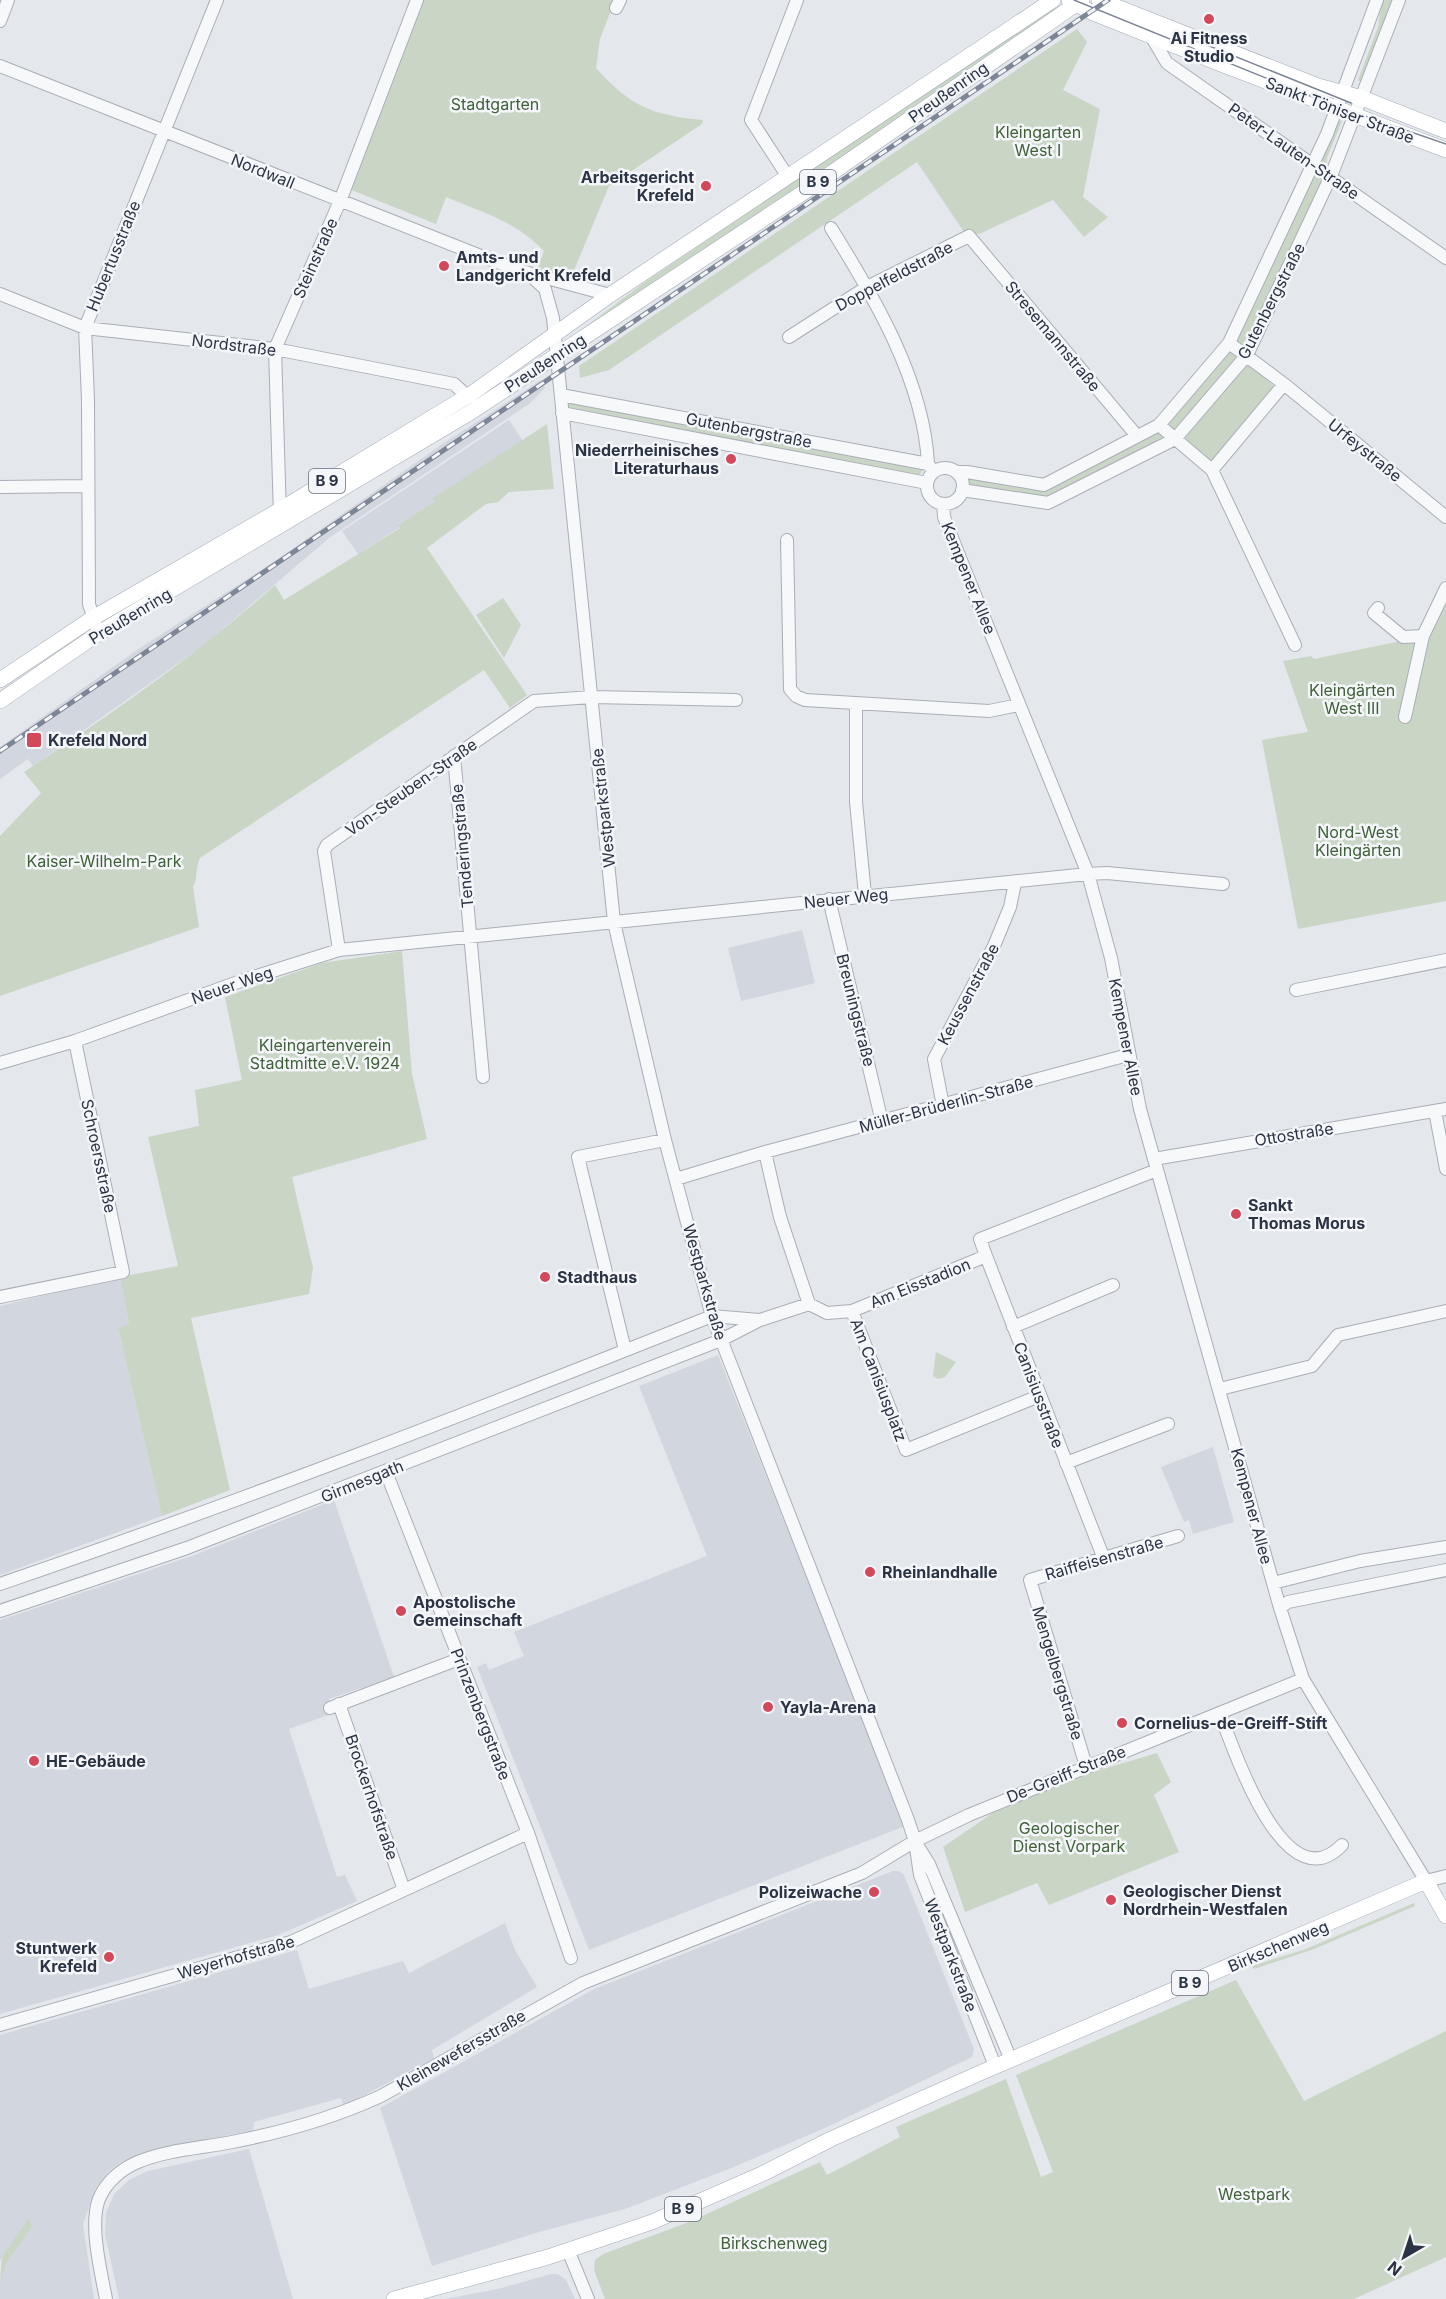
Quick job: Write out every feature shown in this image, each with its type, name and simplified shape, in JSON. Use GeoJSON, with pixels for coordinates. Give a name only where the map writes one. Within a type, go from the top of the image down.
{"type":"FeatureCollection","features":[{"type":"Feature","properties":{"kind":"main road","name":"Preußenring"},"geometry":{"type":"LineString","coordinates":[[0,701],[99,633],[467,396],[610,295],[1053,0]]}},
{"type":"Feature","properties":{"kind":"main road","name":"Sankt Töniser Straße"},"geometry":{"type":"LineString","coordinates":[[1099,0],[1318,86],[1362,98],[1446,131]]}},
{"type":"Feature","properties":{"kind":"main road","name":"Preußenring"},"geometry":{"type":"LineString","coordinates":[[0,680],[93,618],[471,412],[804,192],[1076,1]]}},
{"type":"Feature","properties":{"kind":"main road","name":"Sankt Töniser Straße"},"geometry":{"type":"LineString","coordinates":[[1076,1],[1151,36],[1337,110],[1446,150]]}},
{"type":"Feature","properties":{"kind":"main road","name":"Kempener Allee"},"geometry":{"type":"LineString","coordinates":[[1426,1881],[1446,1916]]}},
{"type":"Feature","properties":{"kind":"main road","name":"Birkschenweg"},"geometry":{"type":"LineString","coordinates":[[394,2299],[568,2250],[687,2207],[995,2066],[1426,1881]]}},
{"type":"Feature","properties":{"kind":"street"},"geometry":{"type":"LineString","coordinates":[[0,21],[8,0]]}},
{"type":"Feature","properties":{"kind":"street","name":"Hubertusstraße"},"geometry":{"type":"LineString","coordinates":[[99,633],[89,604],[88,400],[85,328],[217,0]]}},
{"type":"Feature","properties":{"kind":"street","name":"Steinstraße"},"geometry":{"type":"LineString","coordinates":[[280,518],[275,349],[340,201],[417,0]]}},
{"type":"Feature","properties":{"kind":"street"},"geometry":{"type":"LineString","coordinates":[[788,177],[751,120],[797,0]]}},
{"type":"Feature","properties":{"kind":"street","name":"Gutenbergstraße"},"geometry":{"type":"LineString","coordinates":[[956,472],[1044,485],[1159,425],[1229,343],[1337,110],[1377,0]]}},
{"type":"Feature","properties":{"kind":"street","name":"Gutenbergstraße"},"geometry":{"type":"LineString","coordinates":[[962,490],[1048,503],[1175,440],[1247,355],[1331,176],[1398,0]]}},
{"type":"Feature","properties":{"kind":"street","name":"Peter-Lauten-Straße"},"geometry":{"type":"LineString","coordinates":[[1151,36],[1167,63],[1446,258]]}},
{"type":"Feature","properties":{"kind":"street","name":"Nordwall"},"geometry":{"type":"LineString","coordinates":[[0,66],[528,273],[610,295]]}},
{"type":"Feature","properties":{"kind":"street"},"geometry":{"type":"LineString","coordinates":[[831,228],[867,287],[905,371],[923,425],[931,468],[927,483],[930,496],[943,504],[956,500],[962,490],[962,480],[956,472],[944,468],[931,468]]}},
{"type":"Feature","properties":{"kind":"street","name":"Doppelfeldstraße"},"geometry":{"type":"LineString","coordinates":[[789,337],[867,287],[969,236]]}},
{"type":"Feature","properties":{"kind":"street","name":"Stresemannstraße"},"geometry":{"type":"LineString","coordinates":[[969,236],[1137,436]]}},
{"type":"Feature","properties":{"kind":"street","name":"Nordwall"},"geometry":{"type":"LineString","coordinates":[[528,273],[545,289],[558,355]]}},
{"type":"Feature","properties":{"kind":"street","name":"Nordstraße"},"geometry":{"type":"LineString","coordinates":[[0,294],[85,328],[275,349],[454,384],[467,396]]}},
{"type":"Feature","properties":{"kind":"street","name":"Urfeystraße"},"geometry":{"type":"LineString","coordinates":[[1229,343],[1284,384],[1446,517]]}},
{"type":"Feature","properties":{"kind":"street","name":"Westparkstraße"},"geometry":{"type":"LineString","coordinates":[[558,355],[614,922],[665,1140],[712,1316],[721,1341],[915,1841],[929,1864],[1011,2060]]}},
{"type":"Feature","properties":{"kind":"street"},"geometry":{"type":"LineString","coordinates":[[1212,470],[1284,384]]}},
{"type":"Feature","properties":{"kind":"street","name":"Gutenbergstraße"},"geometry":{"type":"LineString","coordinates":[[561,395],[931,468]]}},
{"type":"Feature","properties":{"kind":"street","name":"Gutenbergstraße"},"geometry":{"type":"LineString","coordinates":[[562,413],[927,483]]}},
{"type":"Feature","properties":{"kind":"street"},"geometry":{"type":"LineString","coordinates":[[1159,425],[1212,470],[1295,645]]}},
{"type":"Feature","properties":{"kind":"street"},"geometry":{"type":"LineString","coordinates":[[0,487],[87,486]]}},
{"type":"Feature","properties":{"kind":"street","name":"Kempener Allee"},"geometry":{"type":"LineString","coordinates":[[943,504],[952,538],[1088,874],[1110,958],[1128,1055],[1155,1165],[1280,1608],[1303,1679],[1426,1881]]}},
{"type":"Feature","properties":{"kind":"street"},"geometry":{"type":"LineString","coordinates":[[787,540],[790,689],[796,696],[805,700],[988,711],[1019,705]]}},
{"type":"Feature","properties":{"kind":"street"},"geometry":{"type":"LineString","coordinates":[[1405,717],[1423,636],[1446,588]]}},
{"type":"Feature","properties":{"kind":"street"},"geometry":{"type":"LineString","coordinates":[[1378,608],[1374,613],[1403,638],[1423,636]]}},
{"type":"Feature","properties":{"kind":"street"},"geometry":{"type":"LineString","coordinates":[[592,696],[736,700]]}},
{"type":"Feature","properties":{"kind":"street","name":"Von-Steuben-Straße"},"geometry":{"type":"LineString","coordinates":[[339,950],[324,851],[327,845],[534,700],[592,696]]}},
{"type":"Feature","properties":{"kind":"street"},"geometry":{"type":"LineString","coordinates":[[856,703],[856,802],[865,895]]}},
{"type":"Feature","properties":{"kind":"street","name":"Tenderingstraße"},"geometry":{"type":"LineString","coordinates":[[454,756],[470,936]]}},
{"type":"Feature","properties":{"kind":"street","name":"Neuer Weg"},"geometry":{"type":"LineString","coordinates":[[0,1063],[75,1041],[241,981],[339,950],[1088,874],[1222,884]]}},
{"type":"Feature","properties":{"kind":"street","name":"Keussenstraße"},"geometry":{"type":"LineString","coordinates":[[943,1106],[934,1059],[994,946],[1010,907],[1015,883]]}},
{"type":"Feature","properties":{"kind":"street","name":"Breuningstraße"},"geometry":{"type":"LineString","coordinates":[[829,899],[882,1122]]}},
{"type":"Feature","properties":{"kind":"street"},"geometry":{"type":"LineString","coordinates":[[470,936],[483,1077]]}},
{"type":"Feature","properties":{"kind":"street"},"geometry":{"type":"LineString","coordinates":[[1296,990],[1446,960]]}},
{"type":"Feature","properties":{"kind":"street","name":"Schroersstraße"},"geometry":{"type":"LineString","coordinates":[[0,1297],[123,1272],[75,1041]]}},
{"type":"Feature","properties":{"kind":"street","name":"Müller-Brüderlin-Straße"},"geometry":{"type":"LineString","coordinates":[[676,1179],[765,1152],[1128,1055]]}},
{"type":"Feature","properties":{"kind":"street","name":"Ottostraße"},"geometry":{"type":"LineString","coordinates":[[1155,1165],[1440,1110],[1446,1169]]}},
{"type":"Feature","properties":{"kind":"street"},"geometry":{"type":"LineString","coordinates":[[626,1350],[578,1157],[665,1140]]}},
{"type":"Feature","properties":{"kind":"street"},"geometry":{"type":"LineString","coordinates":[[721,1341],[760,1320],[809,1304],[780,1217],[765,1152]]}},
{"type":"Feature","properties":{"kind":"street","name":"Am Eisstadion"},"geometry":{"type":"LineString","coordinates":[[809,1304],[827,1313],[852,1311],[986,1256],[980,1239],[1155,1165]]}},
{"type":"Feature","properties":{"kind":"street","name":"Canisiusstraße"},"geometry":{"type":"LineString","coordinates":[[986,1256],[1104,1559]]}},
{"type":"Feature","properties":{"kind":"street","name":"Canisiusstraße"},"geometry":{"type":"LineString","coordinates":[[1013,1327],[1113,1285]]}},
{"type":"Feature","properties":{"kind":"street","name":"Am Canisiusplatz"},"geometry":{"type":"LineString","coordinates":[[852,1311],[906,1450],[1039,1396]]}},
{"type":"Feature","properties":{"kind":"street"},"geometry":{"type":"LineString","coordinates":[[1220,1389],[1312,1366],[1338,1335],[1446,1311]]}},
{"type":"Feature","properties":{"kind":"street"},"geometry":{"type":"LineString","coordinates":[[712,1316],[760,1320]]}},
{"type":"Feature","properties":{"kind":"street","name":"Girmesgath"},"geometry":{"type":"LineString","coordinates":[[0,1584],[148,1534],[712,1316]]}},
{"type":"Feature","properties":{"kind":"street","name":"Girmesgath"},"geometry":{"type":"LineString","coordinates":[[0,1611],[187,1548],[721,1341]]}},
{"type":"Feature","properties":{"kind":"street","name":"Canisiusstraße"},"geometry":{"type":"LineString","coordinates":[[1066,1463],[1168,1424]]}},
{"type":"Feature","properties":{"kind":"street","name":"Prinzenbergstraße"},"geometry":{"type":"LineString","coordinates":[[386,1472],[528,1833],[570,1958]]}},
{"type":"Feature","properties":{"kind":"street","name":"Raiffeisenstraße"},"geometry":{"type":"LineString","coordinates":[[1030,1580],[1070,1566],[1104,1559],[1178,1536]]}},
{"type":"Feature","properties":{"kind":"street","name":"Kempener Allee"},"geometry":{"type":"LineString","coordinates":[[1273,1583],[1360,1561],[1446,1547]]}},
{"type":"Feature","properties":{"kind":"street"},"geometry":{"type":"LineString","coordinates":[[1280,1608],[1288,1602],[1446,1570]]}},
{"type":"Feature","properties":{"kind":"street","name":"Mengelbergstraße"},"geometry":{"type":"LineString","coordinates":[[1030,1580],[1086,1766]]}},
{"type":"Feature","properties":{"kind":"street","name":"Brockerhofstraße"},"geometry":{"type":"LineString","coordinates":[[404,1890],[335,1706],[459,1659]]}},
{"type":"Feature","properties":{"kind":"street","name":"De-Greiff-Straße"},"geometry":{"type":"LineString","coordinates":[[915,1841],[1086,1766],[1303,1679]]}},
{"type":"Feature","properties":{"kind":"street"},"geometry":{"type":"LineString","coordinates":[[1220,1714],[1253,1798],[1279,1834],[1302,1857],[1312,1860],[1324,1859],[1342,1845]]}},
{"type":"Feature","properties":{"kind":"street","name":"Weyerhofstraße"},"geometry":{"type":"LineString","coordinates":[[0,2025],[291,1942],[528,1833]]}},
{"type":"Feature","properties":{"kind":"street","name":"Westparkstraße"},"geometry":{"type":"LineString","coordinates":[[915,1841],[920,1875],[995,2066]]}},
{"type":"Feature","properties":{"kind":"street","name":"Kleinewefersstraße"},"geometry":{"type":"LineString","coordinates":[[106,2299],[95,2225],[98,2201],[110,2182],[125,2168],[163,2155],[249,2139],[320,2121],[351,2109],[381,2096],[583,1983],[862,1873],[915,1841]]}},
{"type":"Feature","properties":{"kind":"street"},"geometry":{"type":"LineString","coordinates":[[1426,1881],[1446,1876]]}},
{"type":"Feature","properties":{"kind":"street"},"geometry":{"type":"LineString","coordinates":[[568,2250],[588,2299]]}},
{"type":"Feature","properties":{"kind":"shaded area"},"geometry":{"type":"Polygon","coordinates":[[[541,380],[545,388],[529,404],[329,538],[204,645],[33,766],[28,759],[0,779],[0,747],[137,650],[275,561],[444,443],[541,380]]]}},
{"type":"Feature","properties":{"kind":"shaded area"},"geometry":{"type":"Polygon","coordinates":[[[509,420],[523,441],[434,498],[435,501],[399,524],[400,527],[358,554],[342,531],[509,420]]]}},
{"type":"Feature","properties":{"kind":"shaded area"},"geometry":{"type":"Polygon","coordinates":[[[802,930],[815,983],[741,1001],[728,948],[802,930]]]}},
{"type":"Feature","properties":{"kind":"shaded area"},"geometry":{"type":"Polygon","coordinates":[[[120,1277],[129,1324],[118,1328],[162,1516],[0,1575],[0,1306],[120,1277]]]}},
{"type":"Feature","properties":{"kind":"shaded area"},"geometry":{"type":"Polygon","coordinates":[[[718,1355],[905,1826],[589,1950],[477,1667],[486,1663],[489,1670],[524,1656],[514,1632],[707,1556],[639,1386],[718,1355]]]}},
{"type":"Feature","properties":{"kind":"shaded area"},"geometry":{"type":"Polygon","coordinates":[[[1213,1447],[1234,1522],[1193,1534],[1189,1520],[1184,1522],[1161,1467],[1213,1447]]]}},
{"type":"Feature","properties":{"kind":"shaded area"},"geometry":{"type":"Polygon","coordinates":[[[334,1500],[394,1677],[329,1699],[334,1713],[289,1729],[337,1877],[345,1875],[357,1901],[278,1935],[0,2014],[0,1620],[192,1556],[334,1500]]]}},
{"type":"Feature","properties":{"kind":"shaded area"},"geometry":{"type":"Polygon","coordinates":[[[893,1871],[899,1871],[904,1875],[974,2049],[972,2057],[825,2128],[729,2169],[625,2209],[539,2232],[432,2266],[380,2108],[594,1989],[893,1871]]]}},
{"type":"Feature","properties":{"kind":"shaded area"},"geometry":{"type":"Polygon","coordinates":[[[505,1923],[515,1950],[537,1987],[432,2050],[434,2058],[344,2106],[341,2098],[254,2122],[253,2130],[149,2152],[121,2162],[109,2171],[96,2188],[83,2224],[94,2299],[0,2299],[0,2280],[8,2261],[32,2227],[29,2218],[0,2261],[0,2035],[297,1950],[309,1989],[403,1961],[409,1973],[505,1923]]]}},
{"type":"Feature","properties":{"kind":"shaded area"},"geometry":{"type":"Polygon","coordinates":[[[249,2149],[293,2299],[119,2299],[105,2234],[106,2213],[114,2194],[129,2180],[148,2171],[249,2149]]]}},
{"type":"Feature","properties":{"kind":"shaded area"},"geometry":{"type":"Polygon","coordinates":[[[558,2274],[566,2280],[575,2299],[445,2299],[498,2289],[558,2274]]]}},
{"type":"Feature","properties":{"kind":"green space","name":"Stadtgarten"},"geometry":{"type":"Polygon","coordinates":[[[424,0],[615,0],[600,39],[596,68],[620,92],[643,107],[656,112],[703,120],[702,124],[609,186],[570,280],[538,267],[544,251],[522,232],[486,213],[446,197],[436,224],[349,189],[424,0]]]}},
{"type":"Feature","properties":{"kind":"green space"},"geometry":{"type":"Polygon","coordinates":[[[1382,0],[1394,0],[1363,83],[1358,80],[1378,27],[1382,0]]]}},
{"type":"Feature","properties":{"kind":"green space"},"geometry":{"type":"Polygon","coordinates":[[[1053,6],[1057,10],[910,113],[581,334],[581,330],[645,282],[1053,6]]]}},
{"type":"Feature","properties":{"kind":"green space","name":"Kleingarten West I"},"geometry":{"type":"Polygon","coordinates":[[[1077,29],[1087,42],[1063,90],[1100,109],[1083,197],[1108,217],[1084,237],[1053,200],[979,234],[964,232],[917,162],[609,370],[580,378],[579,366],[1077,29]]]}},
{"type":"Feature","properties":{"kind":"green space"},"geometry":{"type":"Polygon","coordinates":[[[1338,120],[1342,121],[1327,158],[1323,181],[1278,286],[1250,365],[1276,388],[1212,466],[1174,436],[1048,500],[967,486],[968,477],[1044,485],[1161,421],[1231,345],[1338,120]]]}},
{"type":"Feature","properties":{"kind":"green space"},"geometry":{"type":"Polygon","coordinates":[[[567,399],[915,465],[923,469],[919,476],[568,409],[567,399]]]}},
{"type":"Feature","properties":{"kind":"green space","name":"Kaiser-Wilhelm-Park"},"geometry":{"type":"Polygon","coordinates":[[[547,424],[554,489],[509,492],[498,502],[486,504],[427,548],[527,695],[510,708],[484,670],[200,858],[193,887],[199,927],[0,996],[0,836],[41,793],[24,772],[184,660],[275,585],[284,600],[400,528],[398,525],[435,501],[433,498],[547,424]]]}},
{"type":"Feature","properties":{"kind":"green space"},"geometry":{"type":"Polygon","coordinates":[[[503,598],[521,625],[504,658],[476,615],[503,598]]]}},
{"type":"Feature","properties":{"kind":"green space","name":"Nord-West Kleingärten"},"geometry":{"type":"Polygon","coordinates":[[[1446,598],[1446,901],[1298,929],[1262,740],[1308,732],[1283,661],[1311,656],[1314,659],[1396,642],[1426,640],[1446,598]]]}},
{"type":"Feature","properties":{"kind":"green space","name":"Kleingartenverein Stadtmitte e.V. 1924"},"geometry":{"type":"Polygon","coordinates":[[[402,951],[412,1074],[427,1139],[292,1177],[313,1268],[309,1294],[191,1318],[230,1490],[162,1516],[118,1328],[129,1324],[120,1277],[178,1266],[148,1137],[199,1126],[195,1090],[242,1080],[225,997],[322,963],[402,951]]]}},
{"type":"Feature","properties":{"kind":"green space"},"geometry":{"type":"Polygon","coordinates":[[[936,1352],[956,1362],[945,1377],[938,1379],[933,1376],[936,1352]]]}},
{"type":"Feature","properties":{"kind":"green space","name":"Geologischer Dienst Vorpark"},"geometry":{"type":"Polygon","coordinates":[[[1157,1753],[1171,1782],[1154,1795],[1179,1852],[1049,1905],[1037,1883],[965,1912],[943,1847],[1022,1793],[1157,1753]]]}},
{"type":"Feature","properties":{"kind":"green space"},"geometry":{"type":"Polygon","coordinates":[[[1414,1903],[1415,1906],[1314,1949],[1254,1969],[1252,1966],[1306,1949],[1414,1903]]]}},
{"type":"Feature","properties":{"kind":"green space","name":"Westpark"},"geometry":{"type":"Polygon","coordinates":[[[1236,1980],[1304,2101],[1446,2031],[1446,2257],[1354,2299],[605,2299],[594,2270],[595,2260],[603,2254],[689,2222],[820,2162],[827,2175],[900,2137],[896,2127],[1006,2079],[1041,2177],[1053,2172],[1016,2075],[1236,1980]]]}},
{"type":"Feature","properties":{"kind":"green space"},"geometry":{"type":"Polygon","coordinates":[[[29,2217],[32,2227],[8,2261],[0,2280],[2,2257],[29,2217]]]}},
{"type":"Feature","properties":{"kind":"tram line"},"geometry":{"type":"LineString","coordinates":[[1074,0],[1330,104],[1446,144]]}},
{"type":"Feature","properties":{"kind":"tram line"},"geometry":{"type":"LineString","coordinates":[[1192,39],[1351,103]]}},
{"type":"Feature","properties":{"kind":"railway"},"geometry":{"type":"LineString","coordinates":[[0,751],[1108,0]]}},
{"type":"Feature","properties":{"kind":"place","name":"Ai Fitness Studio"},"geometry":{"type":"Point","coordinates":[1209,19]}},
{"type":"Feature","properties":{"kind":"place","name":"Arbeitsgericht Krefeld"},"geometry":{"type":"Point","coordinates":[706,186]}},
{"type":"Feature","properties":{"kind":"place","name":"Amts- und Landgericht Krefeld"},"geometry":{"type":"Point","coordinates":[444,266]}},
{"type":"Feature","properties":{"kind":"place","name":"Niederrheinisches Literaturhaus"},"geometry":{"type":"Point","coordinates":[731,459]}},
{"type":"Feature","properties":{"kind":"place","name":"Krefeld Nord"},"geometry":{"type":"Point","coordinates":[34,740]}},
{"type":"Feature","properties":{"kind":"place","name":"Sankt Thomas Morus"},"geometry":{"type":"Point","coordinates":[1236,1214]}},
{"type":"Feature","properties":{"kind":"place","name":"Stadthaus"},"geometry":{"type":"Point","coordinates":[545,1277]}},
{"type":"Feature","properties":{"kind":"place","name":"Rheinlandhalle"},"geometry":{"type":"Point","coordinates":[870,1572]}},
{"type":"Feature","properties":{"kind":"place","name":"Apostolische Gemeinschaft"},"geometry":{"type":"Point","coordinates":[401,1611]}},
{"type":"Feature","properties":{"kind":"place","name":"Yayla-Arena"},"geometry":{"type":"Point","coordinates":[768,1707]}},
{"type":"Feature","properties":{"kind":"place","name":"Cornelius-de-Greiff-Stift"},"geometry":{"type":"Point","coordinates":[1122,1723]}},
{"type":"Feature","properties":{"kind":"place","name":"HE-Gebäude"},"geometry":{"type":"Point","coordinates":[34,1761]}},
{"type":"Feature","properties":{"kind":"place","name":"Polizeiwache"},"geometry":{"type":"Point","coordinates":[874,1892]}},
{"type":"Feature","properties":{"kind":"place","name":"Geologischer Dienst Nordrhein-Westfalen"},"geometry":{"type":"Point","coordinates":[1111,1900]}},
{"type":"Feature","properties":{"kind":"place","name":"Stuntwerk Krefeld"},"geometry":{"type":"Point","coordinates":[109,1957]}},
{"type":"Feature","properties":{"kind":"park label","name":"Kleingärten West III"},"geometry":{"type":"Point","coordinates":[1352,699]}}]}
